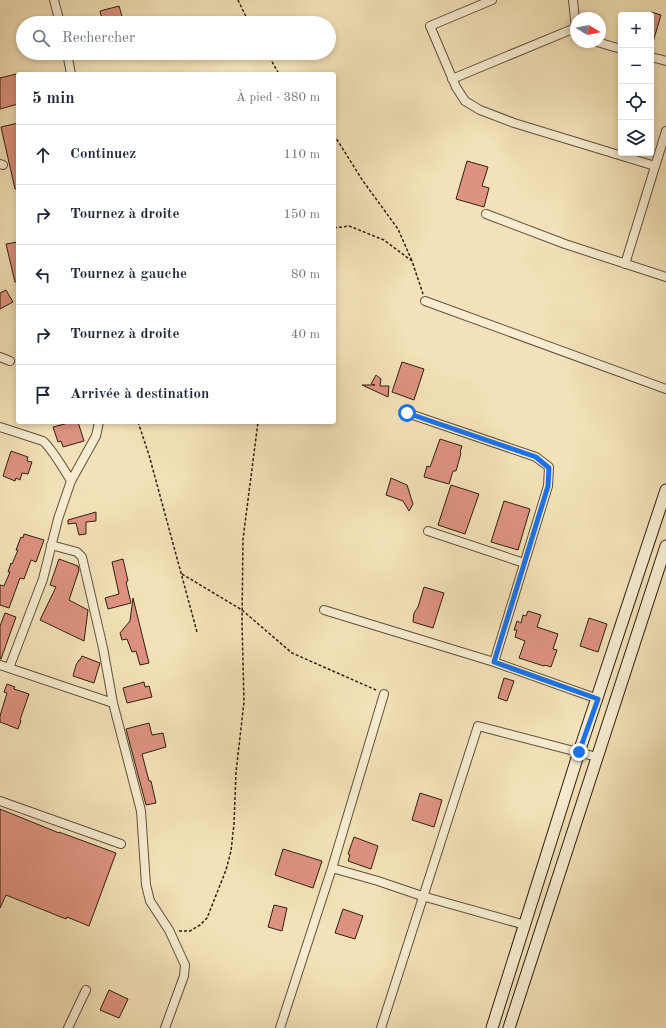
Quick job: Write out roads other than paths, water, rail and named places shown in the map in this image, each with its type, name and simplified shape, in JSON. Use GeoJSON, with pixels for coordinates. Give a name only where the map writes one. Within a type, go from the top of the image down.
{"type":"FeatureCollection","features":[{"type":"Feature","properties":{"kind":"main road"},"geometry":{"type":"LineString","coordinates":[[492,1028],[579,752],[598,699],[666,490]]}},
{"type":"Feature","properties":{"kind":"main road"},"geometry":{"type":"LineString","coordinates":[[509,1028],[666,546]]}},
{"type":"Feature","properties":{"kind":"street"},"geometry":{"type":"LineString","coordinates":[[54,0],[58,16]]}},
{"type":"Feature","properties":{"kind":"street"},"geometry":{"type":"LineString","coordinates":[[492,0],[430,26],[456,87],[465,101],[480,110],[514,123],[655,166]]}},
{"type":"Feature","properties":{"kind":"street"},"geometry":{"type":"LineString","coordinates":[[573,0],[574,12]]}},
{"type":"Feature","properties":{"kind":"street"},"geometry":{"type":"LineString","coordinates":[[452,78],[570,30]]}},
{"type":"Feature","properties":{"kind":"street"},"geometry":{"type":"LineString","coordinates":[[606,45],[618,48]]}},
{"type":"Feature","properties":{"kind":"street"},"geometry":{"type":"LineString","coordinates":[[654,58],[666,61]]}},
{"type":"Feature","properties":{"kind":"street"},"geometry":{"type":"LineString","coordinates":[[68,60],[71,72]]}},
{"type":"Feature","properties":{"kind":"street"},"geometry":{"type":"LineString","coordinates":[[625,264],[666,131]]}},
{"type":"Feature","properties":{"kind":"street"},"geometry":{"type":"LineString","coordinates":[[486,214],[565,244],[666,277]]}},
{"type":"Feature","properties":{"kind":"street"},"geometry":{"type":"LineString","coordinates":[[425,301],[666,389]]}},
{"type":"Feature","properties":{"kind":"street"},"geometry":{"type":"LineString","coordinates":[[0,357],[10,361]]}},
{"type":"Feature","properties":{"kind":"street"},"geometry":{"type":"LineString","coordinates":[[407,413],[536,457],[549,468],[548,486],[494,662]]}},
{"type":"Feature","properties":{"kind":"street"},"geometry":{"type":"LineString","coordinates":[[9,668],[43,579],[58,519],[71,481],[96,436],[99,424]]}},
{"type":"Feature","properties":{"kind":"street"},"geometry":{"type":"LineString","coordinates":[[0,427],[43,442],[47,445],[71,481]]}},
{"type":"Feature","properties":{"kind":"street"},"geometry":{"type":"LineString","coordinates":[[428,531],[524,563]]}},
{"type":"Feature","properties":{"kind":"street"},"geometry":{"type":"LineString","coordinates":[[51,545],[77,552],[82,557],[103,648],[113,703],[141,811],[146,885],[150,901],[169,930],[185,965],[184,976],[165,1028]]}},
{"type":"Feature","properties":{"kind":"street"},"geometry":{"type":"LineString","coordinates":[[324,610],[494,662],[598,699]]}},
{"type":"Feature","properties":{"kind":"street"},"geometry":{"type":"LineString","coordinates":[[0,665],[113,703]]}},
{"type":"Feature","properties":{"kind":"street"},"geometry":{"type":"LineString","coordinates":[[280,1028],[332,868],[384,694]]}},
{"type":"Feature","properties":{"kind":"street"},"geometry":{"type":"LineString","coordinates":[[382,1028],[422,896],[478,726],[597,757]]}},
{"type":"Feature","properties":{"kind":"street"},"geometry":{"type":"LineString","coordinates":[[0,801],[121,844]]}},
{"type":"Feature","properties":{"kind":"street"},"geometry":{"type":"LineString","coordinates":[[332,868],[378,881],[422,896],[525,925]]}},
{"type":"Feature","properties":{"kind":"street"},"geometry":{"type":"LineString","coordinates":[[68,1028],[86,990]]}}]}
